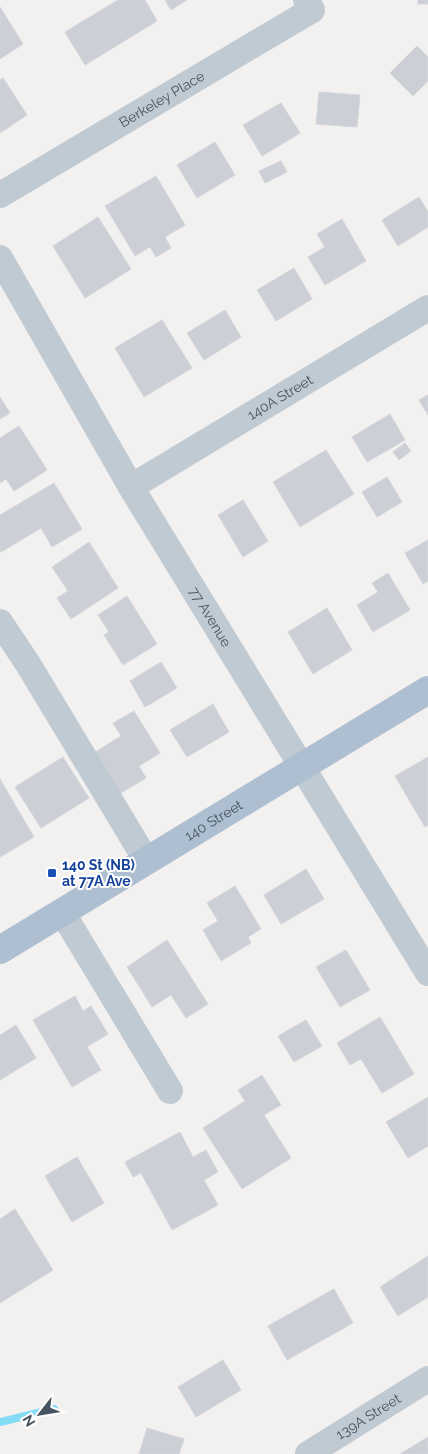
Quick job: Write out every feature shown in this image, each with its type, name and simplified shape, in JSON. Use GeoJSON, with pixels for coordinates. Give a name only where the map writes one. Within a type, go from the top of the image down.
{"type":"FeatureCollection","features":[{"type":"Feature","properties":{"kind":"main road","name":"140 Street"},"geometry":{"type":"LineString","coordinates":[[0,950],[428,690]]}},
{"type":"Feature","properties":{"kind":"street","name":"Berkeley Place"},"geometry":{"type":"LineString","coordinates":[[0,195],[312,10],[306,0]]}},
{"type":"Feature","properties":{"kind":"street","name":"77 Avenue"},"geometry":{"type":"LineString","coordinates":[[0,258],[131,487],[301,766],[424,957]]}},
{"type":"Feature","properties":{"kind":"street","name":"140A Street"},"geometry":{"type":"LineString","coordinates":[[131,487],[428,308]]}},
{"type":"Feature","properties":{"kind":"street"},"geometry":{"type":"LineString","coordinates":[[0,622],[28,664],[146,860]]}},
{"type":"Feature","properties":{"kind":"street"},"geometry":{"type":"LineString","coordinates":[[62,912],[170,1091]]}},
{"type":"Feature","properties":{"kind":"street","name":"139A Street"},"geometry":{"type":"LineString","coordinates":[[308,1454],[428,1379]]}},
{"type":"Feature","properties":{"kind":"building"},"geometry":{"type":"Polygon","coordinates":[[[118,0],[145,0],[157,21],[85,65],[65,32],[118,0]]]}},
{"type":"Feature","properties":{"kind":"building"},"geometry":{"type":"Polygon","coordinates":[[[165,0],[187,0],[171,10],[165,0]]]}},
{"type":"Feature","properties":{"kind":"building"},"geometry":{"type":"Polygon","coordinates":[[[418,0],[428,0],[428,4],[418,4],[418,0]]]}},
{"type":"Feature","properties":{"kind":"building"},"geometry":{"type":"Polygon","coordinates":[[[0,7],[23,44],[0,59],[0,7]]]}},
{"type":"Feature","properties":{"kind":"building"},"geometry":{"type":"Polygon","coordinates":[[[417,46],[428,57],[428,81],[413,96],[390,73],[417,46]]]}},
{"type":"Feature","properties":{"kind":"building"},"geometry":{"type":"Polygon","coordinates":[[[3,78],[27,115],[0,133],[0,80],[3,78]]]}},
{"type":"Feature","properties":{"kind":"building"},"geometry":{"type":"Polygon","coordinates":[[[319,92],[360,95],[357,127],[316,124],[319,92]]]}},
{"type":"Feature","properties":{"kind":"building"},"geometry":{"type":"Polygon","coordinates":[[[281,103],[300,133],[262,156],[243,125],[281,103]]]}},
{"type":"Feature","properties":{"kind":"building"},"geometry":{"type":"Polygon","coordinates":[[[215,142],[235,175],[197,198],[177,165],[215,142]]]}},
{"type":"Feature","properties":{"kind":"building"},"geometry":{"type":"Polygon","coordinates":[[[281,161],[287,172],[265,183],[259,171],[281,161]]]}},
{"type":"Feature","properties":{"kind":"building"},"geometry":{"type":"Polygon","coordinates":[[[156,176],[185,225],[165,237],[171,248],[156,257],[150,247],[135,256],[105,206],[156,176]]]}},
{"type":"Feature","properties":{"kind":"building"},"geometry":{"type":"Polygon","coordinates":[[[419,197],[428,212],[428,227],[398,246],[382,220],[419,197]]]}},
{"type":"Feature","properties":{"kind":"building"},"geometry":{"type":"Polygon","coordinates":[[[98,217],[131,269],[85,298],[53,246],[98,217]]]}},
{"type":"Feature","properties":{"kind":"building"},"geometry":{"type":"Polygon","coordinates":[[[342,219],[366,261],[325,285],[308,257],[325,247],[317,234],[342,219]]]}},
{"type":"Feature","properties":{"kind":"building"},"geometry":{"type":"Polygon","coordinates":[[[294,268],[312,299],[276,321],[257,290],[294,268]]]}},
{"type":"Feature","properties":{"kind":"building"},"geometry":{"type":"Polygon","coordinates":[[[225,310],[241,337],[204,360],[187,333],[225,310]]]}},
{"type":"Feature","properties":{"kind":"building"},"geometry":{"type":"Polygon","coordinates":[[[162,320],[192,368],[144,397],[115,348],[162,320]]]}},
{"type":"Feature","properties":{"kind":"building"},"geometry":{"type":"Polygon","coordinates":[[[428,395],[428,415],[419,400],[428,395]]]}},
{"type":"Feature","properties":{"kind":"building"},"geometry":{"type":"Polygon","coordinates":[[[0,397],[10,413],[0,419],[0,397]]]}},
{"type":"Feature","properties":{"kind":"building"},"geometry":{"type":"Polygon","coordinates":[[[390,414],[405,440],[367,462],[352,437],[390,414]]]}},
{"type":"Feature","properties":{"kind":"building"},"geometry":{"type":"Polygon","coordinates":[[[19,426],[47,470],[14,491],[6,479],[0,483],[0,438],[19,426]]]}},
{"type":"Feature","properties":{"kind":"building"},"geometry":{"type":"Polygon","coordinates":[[[405,443],[411,451],[399,460],[393,452],[405,443]]]}},
{"type":"Feature","properties":{"kind":"building"},"geometry":{"type":"Polygon","coordinates":[[[326,450],[354,494],[300,527],[273,482],[326,450]]]}},
{"type":"Feature","properties":{"kind":"building"},"geometry":{"type":"Polygon","coordinates":[[[387,477],[402,502],[377,517],[362,492],[387,477]]]}},
{"type":"Feature","properties":{"kind":"building"},"geometry":{"type":"Polygon","coordinates":[[[54,483],[82,529],[52,547],[41,528],[1,552],[0,515],[54,483]]]}},
{"type":"Feature","properties":{"kind":"building"},"geometry":{"type":"Polygon","coordinates":[[[243,500],[268,541],[243,557],[218,515],[243,500]]]}},
{"type":"Feature","properties":{"kind":"building"},"geometry":{"type":"Polygon","coordinates":[[[428,540],[428,581],[423,584],[405,553],[428,540]]]}},
{"type":"Feature","properties":{"kind":"building"},"geometry":{"type":"Polygon","coordinates":[[[89,542],[118,588],[71,619],[57,598],[68,591],[52,567],[89,542]]]}},
{"type":"Feature","properties":{"kind":"building"},"geometry":{"type":"Polygon","coordinates":[[[388,573],[410,610],[373,632],[357,605],[378,592],[372,583],[388,573]]]}},
{"type":"Feature","properties":{"kind":"building"},"geometry":{"type":"Polygon","coordinates":[[[127,596],[157,644],[123,665],[104,635],[109,632],[98,615],[127,596]]]}},
{"type":"Feature","properties":{"kind":"building"},"geometry":{"type":"Polygon","coordinates":[[[327,608],[352,650],[313,674],[288,632],[327,608]]]}},
{"type":"Feature","properties":{"kind":"building"},"geometry":{"type":"Polygon","coordinates":[[[161,662],[177,688],[145,707],[130,681],[161,662]]]}},
{"type":"Feature","properties":{"kind":"building"},"geometry":{"type":"Polygon","coordinates":[[[213,704],[229,732],[187,757],[170,730],[213,704]]]}},
{"type":"Feature","properties":{"kind":"building"},"geometry":{"type":"Polygon","coordinates":[[[134,711],[160,753],[139,766],[146,778],[119,794],[94,753],[121,736],[113,723],[134,711]]]}},
{"type":"Feature","properties":{"kind":"building"},"geometry":{"type":"Polygon","coordinates":[[[63,757],[89,798],[41,828],[15,787],[63,757]]]}},
{"type":"Feature","properties":{"kind":"building"},"geometry":{"type":"Polygon","coordinates":[[[428,757],[428,825],[425,827],[395,776],[428,757]]]}},
{"type":"Feature","properties":{"kind":"building"},"geometry":{"type":"Polygon","coordinates":[[[0,779],[34,837],[0,857],[0,779]]]}},
{"type":"Feature","properties":{"kind":"building"},"geometry":{"type":"Polygon","coordinates":[[[306,869],[324,899],[281,924],[264,895],[306,869]]]}},
{"type":"Feature","properties":{"kind":"building"},"geometry":{"type":"Polygon","coordinates":[[[235,886],[261,929],[248,937],[251,943],[221,961],[203,930],[218,921],[207,903],[235,886]]]}},
{"type":"Feature","properties":{"kind":"building"},"geometry":{"type":"Polygon","coordinates":[[[167,940],[208,1004],[186,1018],[171,995],[152,1007],[127,967],[167,940]]]}},
{"type":"Feature","properties":{"kind":"building"},"geometry":{"type":"Polygon","coordinates":[[[346,950],[370,990],[340,1007],[316,967],[346,950]]]}},
{"type":"Feature","properties":{"kind":"building"},"geometry":{"type":"Polygon","coordinates":[[[75,996],[83,1011],[91,1006],[108,1034],[87,1047],[101,1070],[72,1087],[33,1020],[75,996]]]}},
{"type":"Feature","properties":{"kind":"building"},"geometry":{"type":"Polygon","coordinates":[[[380,1017],[414,1074],[382,1093],[361,1059],[350,1065],[337,1043],[380,1017]]]}},
{"type":"Feature","properties":{"kind":"building"},"geometry":{"type":"Polygon","coordinates":[[[306,1020],[322,1046],[294,1062],[278,1036],[306,1020]]]}},
{"type":"Feature","properties":{"kind":"building"},"geometry":{"type":"Polygon","coordinates":[[[16,1025],[36,1058],[0,1080],[0,1035],[16,1025]]]}},
{"type":"Feature","properties":{"kind":"building"},"geometry":{"type":"Polygon","coordinates":[[[262,1075],[281,1105],[264,1115],[291,1158],[242,1189],[203,1128],[245,1101],[238,1090],[262,1075]]]}},
{"type":"Feature","properties":{"kind":"building"},"geometry":{"type":"Polygon","coordinates":[[[428,1097],[428,1146],[408,1158],[386,1122],[428,1097]]]}},
{"type":"Feature","properties":{"kind":"building"},"geometry":{"type":"Polygon","coordinates":[[[180,1132],[193,1157],[206,1150],[218,1172],[204,1180],[218,1205],[172,1230],[141,1173],[133,1177],[125,1162],[180,1132]]]}},
{"type":"Feature","properties":{"kind":"building"},"geometry":{"type":"Polygon","coordinates":[[[77,1157],[104,1203],[72,1222],[45,1176],[77,1157]]]}},
{"type":"Feature","properties":{"kind":"building"},"geometry":{"type":"Polygon","coordinates":[[[15,1209],[53,1270],[0,1303],[0,1219],[15,1209]]]}},
{"type":"Feature","properties":{"kind":"building"},"geometry":{"type":"Polygon","coordinates":[[[428,1256],[428,1297],[398,1316],[380,1287],[428,1256]]]}},
{"type":"Feature","properties":{"kind":"building"},"geometry":{"type":"Polygon","coordinates":[[[334,1289],[353,1323],[287,1360],[268,1326],[334,1289]]]}},
{"type":"Feature","properties":{"kind":"building"},"geometry":{"type":"Polygon","coordinates":[[[223,1360],[241,1390],[196,1417],[178,1387],[223,1360]]]}},
{"type":"Feature","properties":{"kind":"building"},"geometry":{"type":"Polygon","coordinates":[[[147,1428],[184,1439],[179,1454],[139,1454],[147,1428]]]}},
{"type":"Feature","properties":{"kind":"building"},"geometry":{"type":"Polygon","coordinates":[[[428,1437],[428,1454],[400,1454],[428,1437]]]}},
{"type":"Feature","properties":{"kind":"waterway"},"geometry":{"type":"LineString","coordinates":[[0,1422],[54,1409]]}},
{"type":"Feature","properties":{"kind":"place","name":"140 St (NB) at 77A Ave"},"geometry":{"type":"Point","coordinates":[52,873]}}]}
